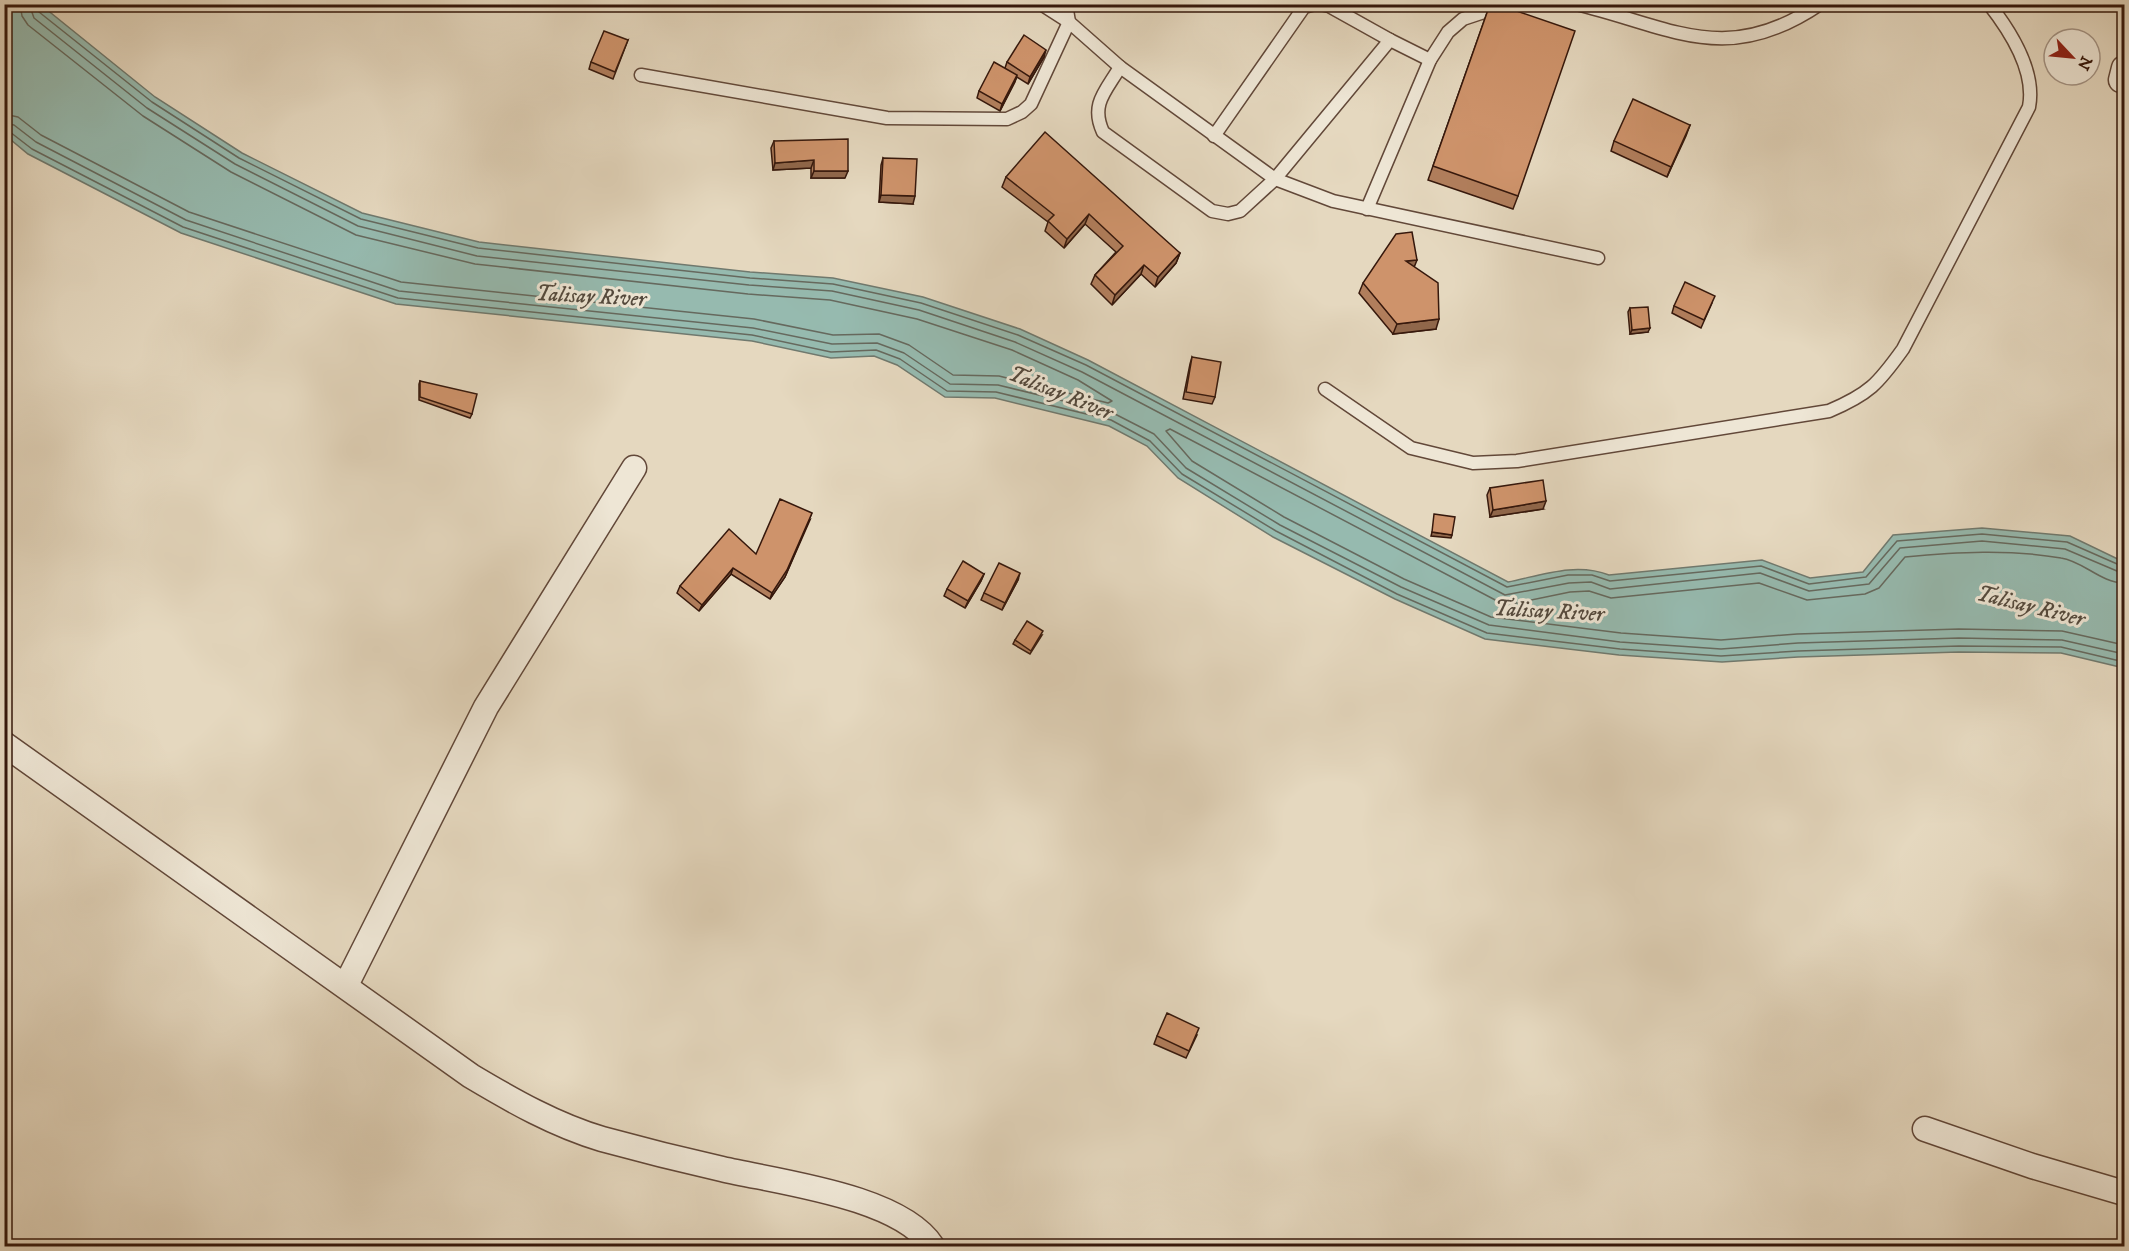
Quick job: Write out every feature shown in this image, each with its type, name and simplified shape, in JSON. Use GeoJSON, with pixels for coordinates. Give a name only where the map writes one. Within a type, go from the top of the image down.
{"type":"FeatureCollection","features":[{"type":"Feature","properties":{"kind":"street"},"geometry":{"type":"LineString","coordinates":[[346,985],[486,707],[634,468]]}},
{"type":"Feature","properties":{"kind":"street"},"geometry":{"type":"LineString","coordinates":[[4,744],[346,985],[471,1077],[556,1123],[601,1139],[845,1196],[906,1221],[932,1246]]}},
{"type":"Feature","properties":{"kind":"street"},"geometry":{"type":"LineString","coordinates":[[1925,1129],[2032,1166],[2124,1193]]}},
{"type":"Feature","properties":{"kind":"lane"},"geometry":{"type":"LineString","coordinates":[[1041,4],[1069,22],[1120,67],[1275,178],[1333,201],[1598,258]]}},
{"type":"Feature","properties":{"kind":"lane"},"geometry":{"type":"LineString","coordinates":[[641,75],[887,118],[999,120],[1022,112],[1031,104],[1069,22],[1066,4]]}},
{"type":"Feature","properties":{"kind":"lane"},"geometry":{"type":"LineString","coordinates":[[1214,136],[1304,7],[1315,4]]}},
{"type":"Feature","properties":{"kind":"lane"},"geometry":{"type":"LineString","coordinates":[[1321,4],[1329,6],[1430,60]]}},
{"type":"Feature","properties":{"kind":"lane"},"geometry":{"type":"LineString","coordinates":[[1367,209],[1430,60],[1448,32],[1463,19],[1508,4]]}},
{"type":"Feature","properties":{"kind":"lane"},"geometry":{"type":"LineString","coordinates":[[1576,4],[1699,39],[1735,39],[1783,26],[1820,4]]}},
{"type":"Feature","properties":{"kind":"lane"},"geometry":{"type":"LineString","coordinates":[[1325,389],[1411,448],[1473,463],[1517,461],[1829,411],[1858,399],[1879,383],[1903,349],[2029,107],[2032,92],[2029,74],[2001,20],[1989,4]]}},
{"type":"Feature","properties":{"kind":"lane"},"geometry":{"type":"LineString","coordinates":[[1120,67],[1098,104],[1097,119],[1103,132],[1212,211],[1228,214],[1240,211],[1275,178],[1390,40]]}},
{"type":"Feature","properties":{"kind":"water","name":"Talisay River"},"geometry":{"type":"Polygon","coordinates":[[[4,5],[41,5],[155,97],[242,153],[362,213],[479,242],[750,272],[833,278],[923,297],[1020,329],[1088,360],[1508,582],[1559,571],[1597,571],[1609,575],[1762,560],[1810,578],[1863,572],[1893,535],[1982,528],[2070,536],[2124,562],[2124,668],[2061,653],[1959,652],[1722,662],[1619,655],[1485,639],[1395,599],[1273,537],[1178,478],[1147,446],[1109,426],[995,398],[945,397],[897,365],[874,356],[831,358],[752,341],[396,304],[181,233],[28,154],[5,135],[4,5]]]}},
{"type":"Feature","properties":{"kind":"building"},"geometry":{"type":"Polygon","coordinates":[[[1496,4],[1575,31],[1518,196],[1433,166],[1489,7],[1496,4]]]}},
{"type":"Feature","properties":{"kind":"building"},"geometry":{"type":"Polygon","coordinates":[[[604,31],[628,40],[615,72],[591,62],[604,31]]]}},
{"type":"Feature","properties":{"kind":"building"},"geometry":{"type":"Polygon","coordinates":[[[1024,35],[1046,50],[1030,77],[1007,62],[1024,35]]]}},
{"type":"Feature","properties":{"kind":"building"},"geometry":{"type":"Polygon","coordinates":[[[994,62],[1017,75],[1002,104],[979,91],[994,62]]]}},
{"type":"Feature","properties":{"kind":"building"},"geometry":{"type":"Polygon","coordinates":[[[1633,99],[1690,125],[1671,167],[1614,141],[1633,99]]]}},
{"type":"Feature","properties":{"kind":"building"},"geometry":{"type":"Polygon","coordinates":[[[1045,132],[1180,253],[1158,277],[1144,265],[1115,295],[1095,275],[1123,246],[1089,214],[1067,239],[1048,221],[1054,215],[1006,177],[1045,132]]]}},
{"type":"Feature","properties":{"kind":"building"},"geometry":{"type":"Polygon","coordinates":[[[848,139],[848,171],[814,171],[814,160],[775,163],[774,141],[848,139]]]}},
{"type":"Feature","properties":{"kind":"building"},"geometry":{"type":"Polygon","coordinates":[[[883,158],[917,159],[915,196],[881,195],[883,158]]]}},
{"type":"Feature","properties":{"kind":"building"},"geometry":{"type":"Polygon","coordinates":[[[1412,232],[1417,260],[1406,261],[1438,283],[1439,319],[1397,324],[1363,283],[1396,234],[1412,232]]]}},
{"type":"Feature","properties":{"kind":"building"},"geometry":{"type":"Polygon","coordinates":[[[1685,282],[1715,296],[1704,320],[1674,306],[1685,282]]]}},
{"type":"Feature","properties":{"kind":"building"},"geometry":{"type":"Polygon","coordinates":[[[1648,307],[1650,328],[1632,330],[1630,308],[1648,307]]]}},
{"type":"Feature","properties":{"kind":"building"},"geometry":{"type":"Polygon","coordinates":[[[1192,357],[1221,362],[1215,397],[1186,392],[1192,357]]]}},
{"type":"Feature","properties":{"kind":"building"},"geometry":{"type":"Polygon","coordinates":[[[420,381],[477,394],[472,414],[420,397],[420,381]]]}},
{"type":"Feature","properties":{"kind":"building"},"geometry":{"type":"Polygon","coordinates":[[[1543,480],[1546,501],[1493,510],[1490,488],[1543,480]]]}},
{"type":"Feature","properties":{"kind":"building"},"geometry":{"type":"Polygon","coordinates":[[[780,499],[812,513],[787,570],[772,593],[733,568],[702,605],[680,586],[729,529],[756,554],[780,499]]]}},
{"type":"Feature","properties":{"kind":"building"},"geometry":{"type":"Polygon","coordinates":[[[1434,514],[1455,517],[1452,535],[1432,532],[1434,514]]]}},
{"type":"Feature","properties":{"kind":"building"},"geometry":{"type":"Polygon","coordinates":[[[963,561],[984,574],[968,601],[947,589],[963,561]]]}},
{"type":"Feature","properties":{"kind":"building"},"geometry":{"type":"Polygon","coordinates":[[[999,563],[1020,573],[1005,603],[984,593],[999,563]]]}},
{"type":"Feature","properties":{"kind":"building"},"geometry":{"type":"Polygon","coordinates":[[[1027,621],[1043,631],[1031,651],[1015,640],[1027,621]]]}},
{"type":"Feature","properties":{"kind":"building"},"geometry":{"type":"Polygon","coordinates":[[[1167,1013],[1199,1028],[1189,1051],[1157,1036],[1167,1013]]]}}]}
